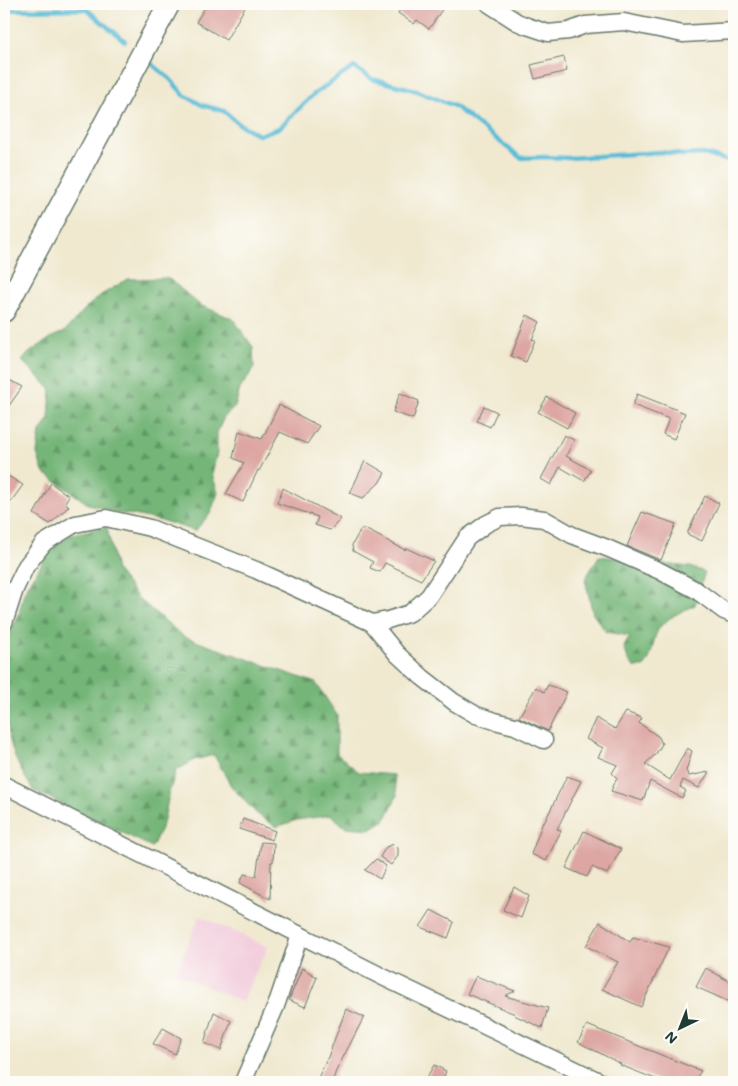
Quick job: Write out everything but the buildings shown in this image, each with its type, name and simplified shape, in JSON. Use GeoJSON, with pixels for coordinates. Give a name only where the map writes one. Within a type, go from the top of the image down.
{"type":"FeatureCollection","features":[{"type":"Feature","properties":{"kind":"main road"},"geometry":{"type":"LineString","coordinates":[[4,311],[169,4]]}},
{"type":"Feature","properties":{"kind":"street"},"geometry":{"type":"LineString","coordinates":[[489,4],[517,22],[548,33],[569,32],[585,25],[624,22],[683,34],[734,31]]}},
{"type":"Feature","properties":{"kind":"street"},"geometry":{"type":"LineString","coordinates":[[372,623],[410,613],[429,596],[467,538],[486,524],[500,517],[521,516],[544,519],[572,535],[660,571],[696,590],[724,611],[734,615]]}},
{"type":"Feature","properties":{"kind":"street"},"geometry":{"type":"LineString","coordinates":[[4,623],[15,589],[26,566],[44,543],[75,524],[106,518],[150,528],[168,535],[256,570],[372,623],[397,654],[454,702],[476,715],[515,726],[544,740]]}},
{"type":"Feature","properties":{"kind":"street"},"geometry":{"type":"LineString","coordinates":[[4,785],[300,935],[601,1082]]}},
{"type":"Feature","properties":{"kind":"street"},"geometry":{"type":"LineString","coordinates":[[243,1082],[276,1006],[300,935]]}},
{"type":"Feature","properties":{"kind":"shaded area"},"geometry":{"type":"Polygon","coordinates":[[[200,916],[268,947],[242,1002],[175,973],[200,916]]]}},
{"type":"Feature","properties":{"kind":"green space"},"geometry":{"type":"Polygon","coordinates":[[[168,278],[200,305],[233,319],[253,347],[254,368],[240,389],[235,407],[224,417],[217,433],[217,453],[212,474],[218,493],[210,514],[195,531],[167,522],[115,513],[88,504],[43,472],[37,453],[40,432],[49,418],[51,390],[22,361],[29,353],[52,337],[64,332],[101,295],[128,279],[168,278]]]}},
{"type":"Feature","properties":{"kind":"green space"},"geometry":{"type":"Polygon","coordinates":[[[107,527],[116,570],[138,598],[184,637],[316,683],[337,715],[337,754],[359,772],[394,775],[397,796],[385,820],[370,829],[345,827],[331,815],[297,820],[276,827],[256,813],[231,786],[214,755],[194,760],[176,771],[163,824],[152,847],[33,790],[18,764],[10,741],[7,717],[7,685],[4,681],[4,646],[19,614],[24,592],[48,553],[71,534],[107,527]]]}},
{"type":"Feature","properties":{"kind":"green space"},"geometry":{"type":"Polygon","coordinates":[[[599,556],[690,567],[705,572],[695,605],[675,615],[661,626],[656,635],[650,657],[644,667],[634,667],[628,659],[624,647],[630,636],[606,632],[593,614],[585,579],[599,556]]]}},
{"type":"Feature","properties":{"kind":"waterway"},"geometry":{"type":"LineString","coordinates":[[4,10],[86,9],[125,41]]}},
{"type":"Feature","properties":{"kind":"waterway"},"geometry":{"type":"LineString","coordinates":[[146,59],[170,79],[184,95],[202,105],[224,111],[239,124],[259,135],[279,128],[314,94],[354,67],[372,79],[415,90],[454,106],[521,158],[569,158],[661,152],[683,155],[704,154],[734,161]]}}]}
